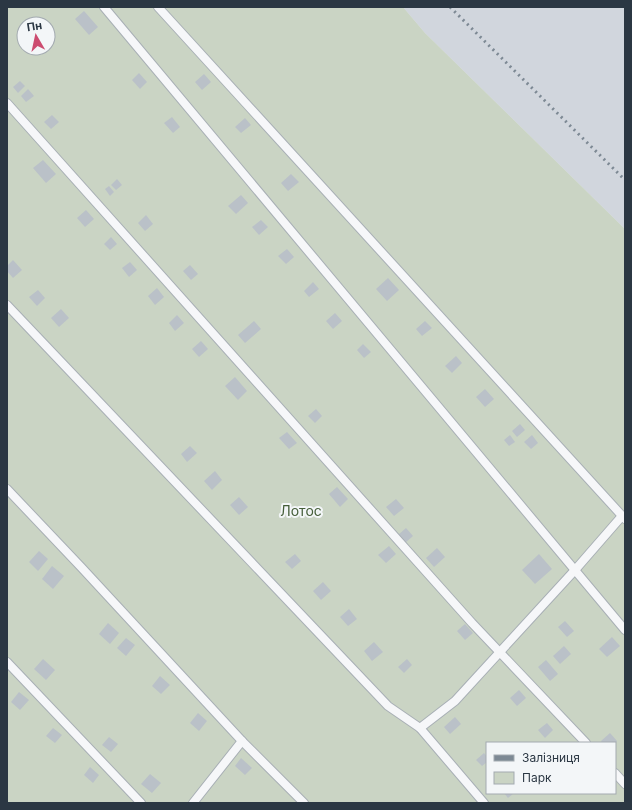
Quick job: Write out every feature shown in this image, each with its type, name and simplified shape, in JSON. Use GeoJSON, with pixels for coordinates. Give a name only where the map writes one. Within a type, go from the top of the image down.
{"type":"FeatureCollection","features":[{"type":"Feature","properties":{"kind":"lane"},"geometry":{"type":"LineString","coordinates":[[104,7],[625,630]]}},
{"type":"Feature","properties":{"kind":"lane"},"geometry":{"type":"LineString","coordinates":[[158,7],[623,518],[499,651],[455,701],[420,728]]}},
{"type":"Feature","properties":{"kind":"lane"},"geometry":{"type":"LineString","coordinates":[[7,103],[472,623],[585,742]]}},
{"type":"Feature","properties":{"kind":"lane"},"geometry":{"type":"LineString","coordinates":[[7,305],[388,706],[420,728],[484,803]]}},
{"type":"Feature","properties":{"kind":"lane"},"geometry":{"type":"LineString","coordinates":[[7,489],[242,741],[304,803]]}},
{"type":"Feature","properties":{"kind":"lane"},"geometry":{"type":"LineString","coordinates":[[7,662],[141,803]]}},
{"type":"Feature","properties":{"kind":"lane"},"geometry":{"type":"LineString","coordinates":[[193,803],[242,741]]}},
{"type":"Feature","properties":{"kind":"lane"},"geometry":{"type":"LineString","coordinates":[[616,774],[625,784]]}},
{"type":"Feature","properties":{"kind":"shaded area"},"geometry":{"type":"Polygon","coordinates":[[[403,7],[625,7],[625,229],[425,33],[403,7]]]}},
{"type":"Feature","properties":{"kind":"green space","name":"Лотос"},"geometry":{"type":"Polygon","coordinates":[[[7,7],[403,7],[425,33],[625,229],[625,803],[7,803],[7,7]]]}},
{"type":"Feature","properties":{"kind":"building"},"geometry":{"type":"Polygon","coordinates":[[[84,11],[98,27],[89,35],[75,19],[84,11]]]}},
{"type":"Feature","properties":{"kind":"building"},"geometry":{"type":"Polygon","coordinates":[[[139,73],[147,82],[140,89],[132,80],[139,73]]]}},
{"type":"Feature","properties":{"kind":"building"},"geometry":{"type":"Polygon","coordinates":[[[204,74],[211,82],[202,90],[195,82],[204,74]]]}},
{"type":"Feature","properties":{"kind":"building"},"geometry":{"type":"Polygon","coordinates":[[[20,81],[25,86],[18,93],[13,87],[20,81]]]}},
{"type":"Feature","properties":{"kind":"building"},"geometry":{"type":"Polygon","coordinates":[[[28,89],[34,96],[26,102],[21,96],[28,89]]]}},
{"type":"Feature","properties":{"kind":"building"},"geometry":{"type":"Polygon","coordinates":[[[52,115],[59,122],[51,129],[44,122],[52,115]]]}},
{"type":"Feature","properties":{"kind":"building"},"geometry":{"type":"Polygon","coordinates":[[[172,117],[180,127],[173,133],[164,123],[172,117]]]}},
{"type":"Feature","properties":{"kind":"building"},"geometry":{"type":"Polygon","coordinates":[[[245,118],[251,125],[241,133],[235,127],[245,118]]]}},
{"type":"Feature","properties":{"kind":"building"},"geometry":{"type":"Polygon","coordinates":[[[43,160],[56,174],[46,183],[33,168],[43,160]]]}},
{"type":"Feature","properties":{"kind":"building"},"geometry":{"type":"Polygon","coordinates":[[[291,174],[299,182],[288,191],[281,183],[291,174]]]}},
{"type":"Feature","properties":{"kind":"building"},"geometry":{"type":"Polygon","coordinates":[[[117,179],[122,185],[116,190],[111,185],[117,179]]]}},
{"type":"Feature","properties":{"kind":"building"},"geometry":{"type":"Polygon","coordinates":[[[109,186],[114,192],[110,196],[105,189],[109,186]]]}},
{"type":"Feature","properties":{"kind":"building"},"geometry":{"type":"Polygon","coordinates":[[[241,195],[248,203],[236,214],[228,206],[241,195]]]}},
{"type":"Feature","properties":{"kind":"building"},"geometry":{"type":"Polygon","coordinates":[[[86,210],[94,219],[85,227],[77,218],[86,210]]]}},
{"type":"Feature","properties":{"kind":"building"},"geometry":{"type":"Polygon","coordinates":[[[146,215],[153,224],[145,231],[138,223],[146,215]]]}},
{"type":"Feature","properties":{"kind":"building"},"geometry":{"type":"Polygon","coordinates":[[[261,220],[268,227],[259,235],[252,227],[261,220]]]}},
{"type":"Feature","properties":{"kind":"building"},"geometry":{"type":"Polygon","coordinates":[[[111,237],[117,244],[110,250],[104,244],[111,237]]]}},
{"type":"Feature","properties":{"kind":"building"},"geometry":{"type":"Polygon","coordinates":[[[287,249],[294,257],[286,264],[278,256],[287,249]]]}},
{"type":"Feature","properties":{"kind":"building"},"geometry":{"type":"Polygon","coordinates":[[[13,260],[22,270],[13,278],[7,271],[7,266],[13,260]]]}},
{"type":"Feature","properties":{"kind":"building"},"geometry":{"type":"Polygon","coordinates":[[[130,262],[137,270],[129,277],[122,268],[130,262]]]}},
{"type":"Feature","properties":{"kind":"building"},"geometry":{"type":"Polygon","coordinates":[[[190,265],[198,274],[191,280],[183,271],[190,265]]]}},
{"type":"Feature","properties":{"kind":"building"},"geometry":{"type":"Polygon","coordinates":[[[388,278],[399,290],[387,301],[376,289],[388,278]]]}},
{"type":"Feature","properties":{"kind":"building"},"geometry":{"type":"Polygon","coordinates":[[[313,282],[319,289],[309,297],[304,291],[313,282]]]}},
{"type":"Feature","properties":{"kind":"building"},"geometry":{"type":"Polygon","coordinates":[[[157,288],[164,297],[155,305],[148,296],[157,288]]]}},
{"type":"Feature","properties":{"kind":"building"},"geometry":{"type":"Polygon","coordinates":[[[38,290],[45,298],[37,306],[29,297],[38,290]]]}},
{"type":"Feature","properties":{"kind":"building"},"geometry":{"type":"Polygon","coordinates":[[[61,309],[69,318],[59,327],[51,318],[61,309]]]}},
{"type":"Feature","properties":{"kind":"building"},"geometry":{"type":"Polygon","coordinates":[[[335,313],[342,321],[333,329],[326,321],[335,313]]]}},
{"type":"Feature","properties":{"kind":"building"},"geometry":{"type":"Polygon","coordinates":[[[177,315],[184,323],[175,331],[169,323],[177,315]]]}},
{"type":"Feature","properties":{"kind":"building"},"geometry":{"type":"Polygon","coordinates":[[[254,321],[261,329],[245,343],[238,335],[254,321]]]}},
{"type":"Feature","properties":{"kind":"building"},"geometry":{"type":"Polygon","coordinates":[[[425,321],[432,328],[422,336],[416,329],[425,321]]]}},
{"type":"Feature","properties":{"kind":"building"},"geometry":{"type":"Polygon","coordinates":[[[201,341],[208,349],[199,357],[192,349],[201,341]]]}},
{"type":"Feature","properties":{"kind":"building"},"geometry":{"type":"Polygon","coordinates":[[[363,344],[371,352],[364,358],[357,350],[363,344]]]}},
{"type":"Feature","properties":{"kind":"building"},"geometry":{"type":"Polygon","coordinates":[[[456,356],[462,363],[452,373],[445,366],[456,356]]]}},
{"type":"Feature","properties":{"kind":"building"},"geometry":{"type":"Polygon","coordinates":[[[235,377],[247,391],[238,400],[225,386],[235,377]]]}},
{"type":"Feature","properties":{"kind":"building"},"geometry":{"type":"Polygon","coordinates":[[[485,389],[494,399],[485,407],[476,397],[485,389]]]}},
{"type":"Feature","properties":{"kind":"building"},"geometry":{"type":"Polygon","coordinates":[[[316,409],[322,416],[315,423],[308,416],[316,409]]]}},
{"type":"Feature","properties":{"kind":"building"},"geometry":{"type":"Polygon","coordinates":[[[520,424],[525,430],[517,437],[512,431],[520,424]]]}},
{"type":"Feature","properties":{"kind":"building"},"geometry":{"type":"Polygon","coordinates":[[[287,432],[297,443],[289,449],[279,438],[287,432]]]}},
{"type":"Feature","properties":{"kind":"building"},"geometry":{"type":"Polygon","coordinates":[[[510,435],[515,442],[509,446],[504,440],[510,435]]]}},
{"type":"Feature","properties":{"kind":"building"},"geometry":{"type":"Polygon","coordinates":[[[532,435],[538,443],[531,449],[524,442],[532,435]]]}},
{"type":"Feature","properties":{"kind":"building"},"geometry":{"type":"Polygon","coordinates":[[[190,446],[197,453],[187,462],[181,454],[190,446]]]}},
{"type":"Feature","properties":{"kind":"building"},"geometry":{"type":"Polygon","coordinates":[[[215,471],[222,480],[212,490],[204,481],[215,471]]]}},
{"type":"Feature","properties":{"kind":"building"},"geometry":{"type":"Polygon","coordinates":[[[337,487],[348,499],[340,507],[329,494],[337,487]]]}},
{"type":"Feature","properties":{"kind":"building"},"geometry":{"type":"Polygon","coordinates":[[[239,497],[248,507],[239,515],[230,505],[239,497]]]}},
{"type":"Feature","properties":{"kind":"building"},"geometry":{"type":"Polygon","coordinates":[[[396,499],[404,508],[394,516],[386,507],[396,499]]]}},
{"type":"Feature","properties":{"kind":"building"},"geometry":{"type":"Polygon","coordinates":[[[406,528],[413,536],[405,543],[398,535],[406,528]]]}},
{"type":"Feature","properties":{"kind":"building"},"geometry":{"type":"Polygon","coordinates":[[[389,546],[396,554],[386,563],[378,555],[389,546]]]}},
{"type":"Feature","properties":{"kind":"building"},"geometry":{"type":"Polygon","coordinates":[[[437,548],[445,557],[434,567],[426,558],[437,548]]]}},
{"type":"Feature","properties":{"kind":"building"},"geometry":{"type":"Polygon","coordinates":[[[39,551],[48,559],[38,571],[29,562],[39,551]]]}},
{"type":"Feature","properties":{"kind":"building"},"geometry":{"type":"Polygon","coordinates":[[[295,554],[301,561],[292,569],[285,562],[295,554]]]}},
{"type":"Feature","properties":{"kind":"building"},"geometry":{"type":"Polygon","coordinates":[[[539,554],[552,569],[535,584],[522,570],[539,554]]]}},
{"type":"Feature","properties":{"kind":"building"},"geometry":{"type":"Polygon","coordinates":[[[52,566],[64,576],[53,589],[42,579],[52,566]]]}},
{"type":"Feature","properties":{"kind":"building"},"geometry":{"type":"Polygon","coordinates":[[[323,582],[331,591],[321,600],[313,591],[323,582]]]}},
{"type":"Feature","properties":{"kind":"building"},"geometry":{"type":"Polygon","coordinates":[[[349,609],[357,619],[348,626],[340,617],[349,609]]]}},
{"type":"Feature","properties":{"kind":"building"},"geometry":{"type":"Polygon","coordinates":[[[565,621],[574,631],[567,637],[558,627],[565,621]]]}},
{"type":"Feature","properties":{"kind":"building"},"geometry":{"type":"Polygon","coordinates":[[[108,623],[119,633],[110,644],[99,634],[108,623]]]}},
{"type":"Feature","properties":{"kind":"building"},"geometry":{"type":"Polygon","coordinates":[[[465,624],[473,633],[465,640],[457,631],[465,624]]]}},
{"type":"Feature","properties":{"kind":"building"},"geometry":{"type":"Polygon","coordinates":[[[612,637],[620,646],[607,657],[599,649],[612,637]]]}},
{"type":"Feature","properties":{"kind":"building"},"geometry":{"type":"Polygon","coordinates":[[[126,638],[135,645],[126,656],[117,648],[126,638]]]}},
{"type":"Feature","properties":{"kind":"building"},"geometry":{"type":"Polygon","coordinates":[[[374,642],[383,652],[372,661],[364,651],[374,642]]]}},
{"type":"Feature","properties":{"kind":"building"},"geometry":{"type":"Polygon","coordinates":[[[564,646],[571,654],[560,664],[553,656],[564,646]]]}},
{"type":"Feature","properties":{"kind":"building"},"geometry":{"type":"Polygon","coordinates":[[[43,659],[55,670],[46,680],[34,669],[43,659]]]}},
{"type":"Feature","properties":{"kind":"building"},"geometry":{"type":"Polygon","coordinates":[[[407,659],[412,665],[404,673],[398,667],[407,659]]]}},
{"type":"Feature","properties":{"kind":"building"},"geometry":{"type":"Polygon","coordinates":[[[546,660],[558,674],[550,681],[538,667],[546,660]]]}},
{"type":"Feature","properties":{"kind":"building"},"geometry":{"type":"Polygon","coordinates":[[[160,676],[170,685],[161,694],[152,686],[160,676]]]}},
{"type":"Feature","properties":{"kind":"building"},"geometry":{"type":"Polygon","coordinates":[[[519,690],[526,698],[517,706],[510,698],[519,690]]]}},
{"type":"Feature","properties":{"kind":"building"},"geometry":{"type":"Polygon","coordinates":[[[19,692],[29,700],[20,710],[11,702],[19,692]]]}},
{"type":"Feature","properties":{"kind":"building"},"geometry":{"type":"Polygon","coordinates":[[[198,713],[207,721],[199,731],[190,723],[198,713]]]}},
{"type":"Feature","properties":{"kind":"building"},"geometry":{"type":"Polygon","coordinates":[[[455,717],[461,724],[450,734],[444,727],[455,717]]]}},
{"type":"Feature","properties":{"kind":"building"},"geometry":{"type":"Polygon","coordinates":[[[547,723],[553,730],[545,738],[538,730],[547,723]]]}},
{"type":"Feature","properties":{"kind":"building"},"geometry":{"type":"Polygon","coordinates":[[[53,728],[62,735],[55,743],[46,736],[53,728]]]}},
{"type":"Feature","properties":{"kind":"building"},"geometry":{"type":"Polygon","coordinates":[[[610,733],[617,741],[616,743],[601,741],[610,733]]]}},
{"type":"Feature","properties":{"kind":"building"},"geometry":{"type":"Polygon","coordinates":[[[109,737],[118,744],[111,752],[102,745],[109,737]]]}},
{"type":"Feature","properties":{"kind":"building"},"geometry":{"type":"Polygon","coordinates":[[[484,753],[486,756],[486,763],[482,766],[476,760],[484,753]]]}},
{"type":"Feature","properties":{"kind":"building"},"geometry":{"type":"Polygon","coordinates":[[[241,758],[252,768],[245,775],[235,766],[241,758]]]}},
{"type":"Feature","properties":{"kind":"building"},"geometry":{"type":"Polygon","coordinates":[[[90,767],[99,775],[93,783],[84,775],[90,767]]]}},
{"type":"Feature","properties":{"kind":"building"},"geometry":{"type":"Polygon","coordinates":[[[150,774],[161,783],[152,793],[141,784],[150,774]]]}},
{"type":"Feature","properties":{"kind":"building"},"geometry":{"type":"Polygon","coordinates":[[[505,794],[513,794],[508,798],[505,794]]]}},
{"type":"Feature","properties":{"kind":"railway"},"geometry":{"type":"LineString","coordinates":[[450,7],[625,180]]}}]}
